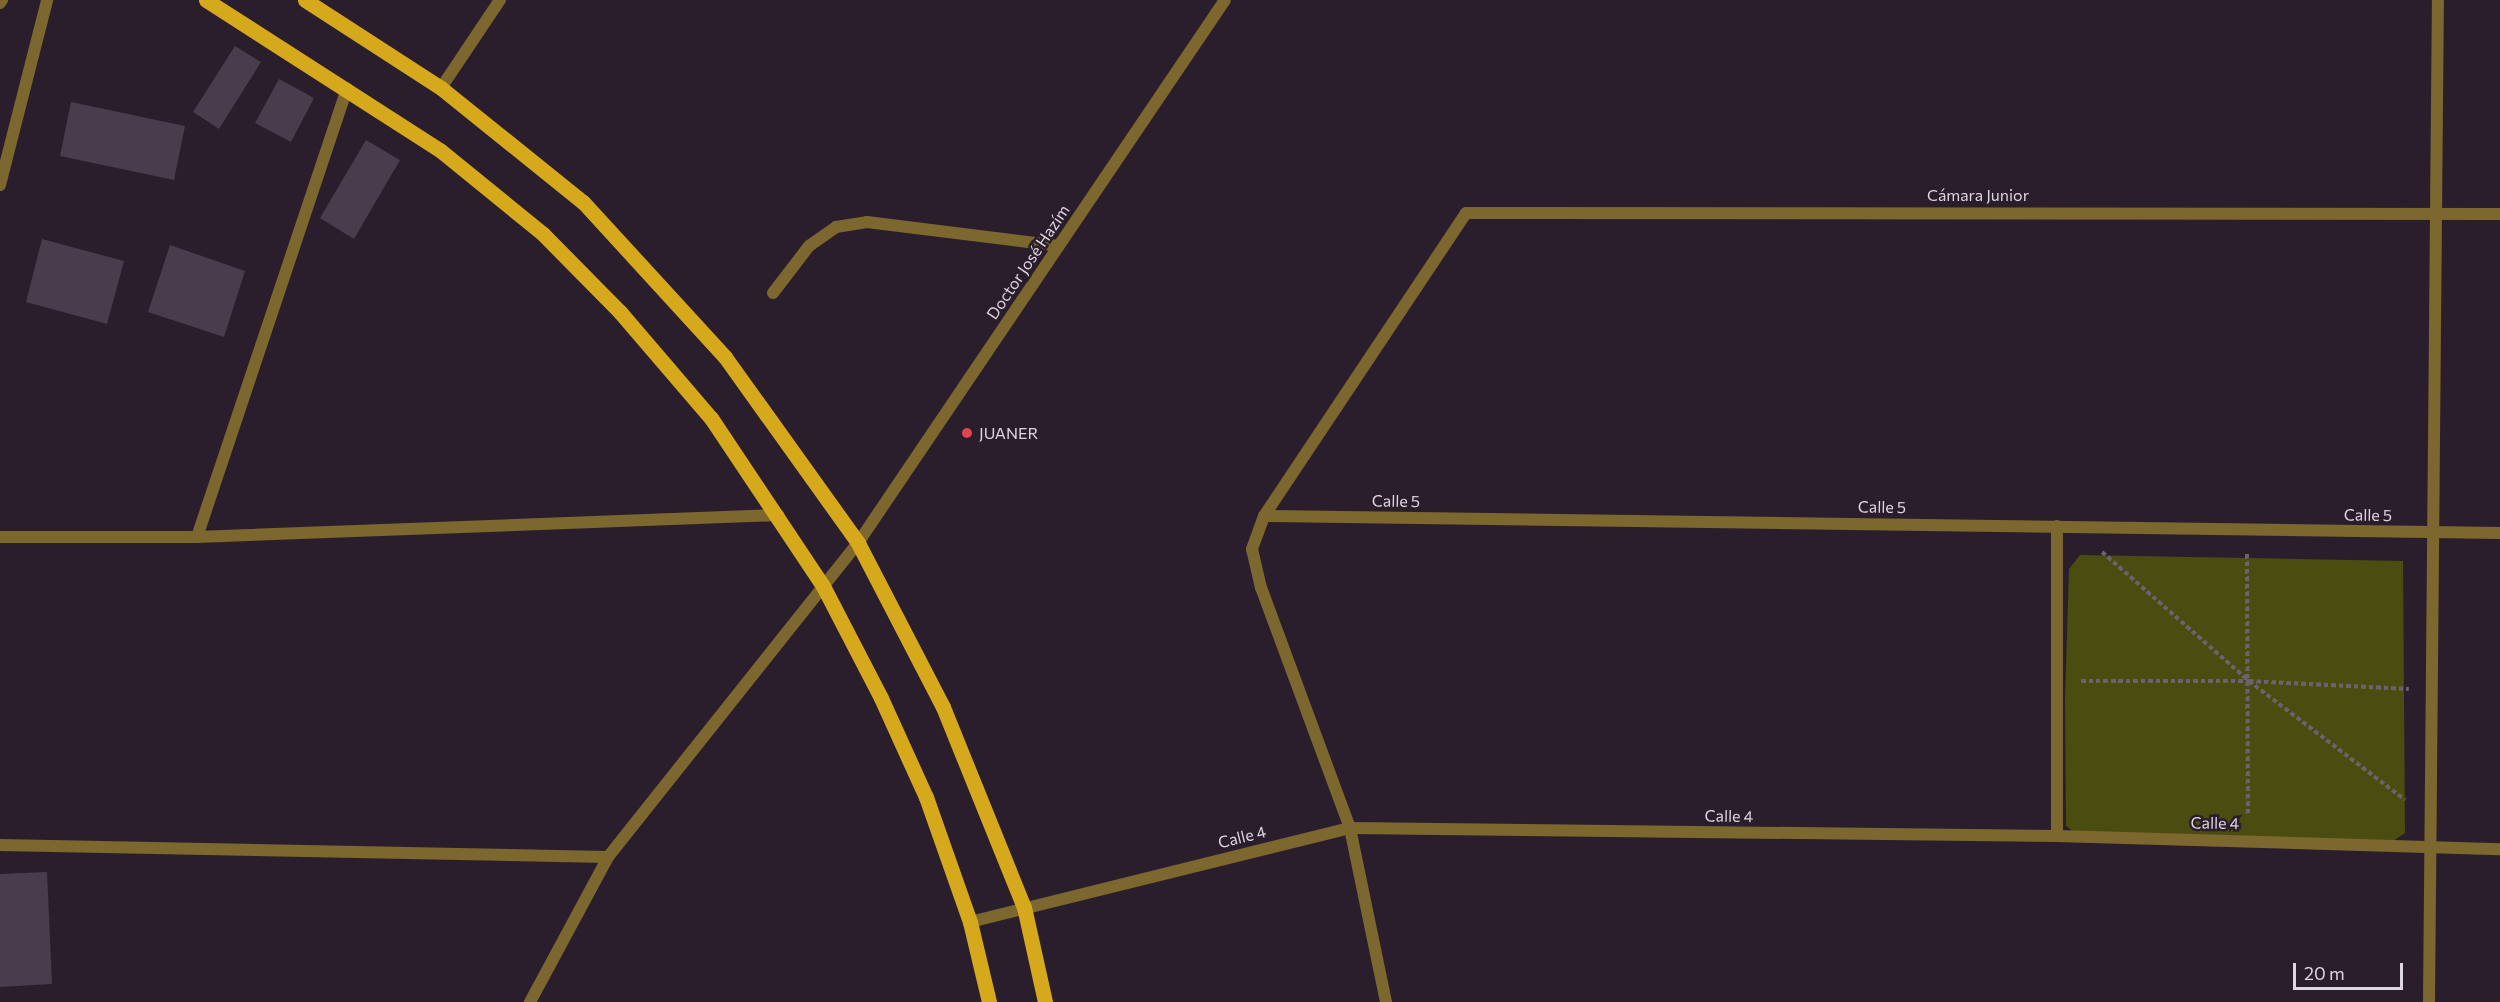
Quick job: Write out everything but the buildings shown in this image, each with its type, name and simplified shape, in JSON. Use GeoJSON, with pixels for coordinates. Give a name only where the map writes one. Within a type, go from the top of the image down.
{"type":"FeatureCollection","features":[{"type":"Feature","properties":{"kind":"main road"},"geometry":{"type":"LineString","coordinates":[[206,0],[441,151],[543,234],[620,312],[711,418],[779,515],[823,586],[926,797],[969,922],[989,1002]]}},
{"type":"Feature","properties":{"kind":"main road"},"geometry":{"type":"LineString","coordinates":[[305,0],[441,88],[583,202],[726,357],[858,543],[943,706],[1024,907],[1045,1002]]}},
{"type":"Feature","properties":{"kind":"street"},"geometry":{"type":"LineString","coordinates":[[0,185],[47,0]]}},
{"type":"Feature","properties":{"kind":"street"},"geometry":{"type":"LineString","coordinates":[[441,88],[500,0]]}},
{"type":"Feature","properties":{"kind":"street","name":"Doctor José Hazím"},"geometry":{"type":"LineString","coordinates":[[530,1002],[608,857],[858,543],[1225,0]]}},
{"type":"Feature","properties":{"kind":"street"},"geometry":{"type":"LineString","coordinates":[[2429,1002],[2434,691],[2432,213],[2438,0]]}},
{"type":"Feature","properties":{"kind":"street"},"geometry":{"type":"LineString","coordinates":[[197,537],[346,88]]}},
{"type":"Feature","properties":{"kind":"street","name":"Cámara Junior"},"geometry":{"type":"LineString","coordinates":[[1264,516],[1460,219],[1473,210],[2500,214]]}},
{"type":"Feature","properties":{"kind":"street"},"geometry":{"type":"LineString","coordinates":[[772,293],[809,246],[836,227],[867,222],[1059,246]]}},
{"type":"Feature","properties":{"kind":"street"},"geometry":{"type":"LineString","coordinates":[[0,537],[197,537],[779,515]]}},
{"type":"Feature","properties":{"kind":"street"},"geometry":{"type":"LineString","coordinates":[[1264,516],[1252,549],[1261,588],[1350,828],[1386,1002]]}},
{"type":"Feature","properties":{"kind":"street","name":"Calle 5"},"geometry":{"type":"LineString","coordinates":[[1264,516],[2500,533]]}},
{"type":"Feature","properties":{"kind":"street"},"geometry":{"type":"LineString","coordinates":[[2057,526],[2057,836]]}},
{"type":"Feature","properties":{"kind":"street","name":"Calle 4"},"geometry":{"type":"LineString","coordinates":[[969,922],[1350,828],[2057,836],[2432,845],[2500,849]]}},
{"type":"Feature","properties":{"kind":"street"},"geometry":{"type":"LineString","coordinates":[[0,845],[608,857]]}},
{"type":"Feature","properties":{"kind":"path"},"geometry":{"type":"LineString","coordinates":[[2072,526],[2249,681],[2433,821]]}},
{"type":"Feature","properties":{"kind":"path"},"geometry":{"type":"LineString","coordinates":[[2246,529],[2249,681],[2248,840]]}},
{"type":"Feature","properties":{"kind":"path"},"geometry":{"type":"LineString","coordinates":[[2056,681],[2249,681],[2434,691]]}},
{"type":"Feature","properties":{"kind":"shaded area"},"geometry":{"type":"Polygon","coordinates":[[[2080,555],[2403,561],[2405,833],[2393,841],[2079,836],[2066,826],[2065,699],[2069,569],[2080,555]]]}},
{"type":"Feature","properties":{"kind":"place","name":"JUANER"},"geometry":{"type":"Point","coordinates":[967,433]}}]}
